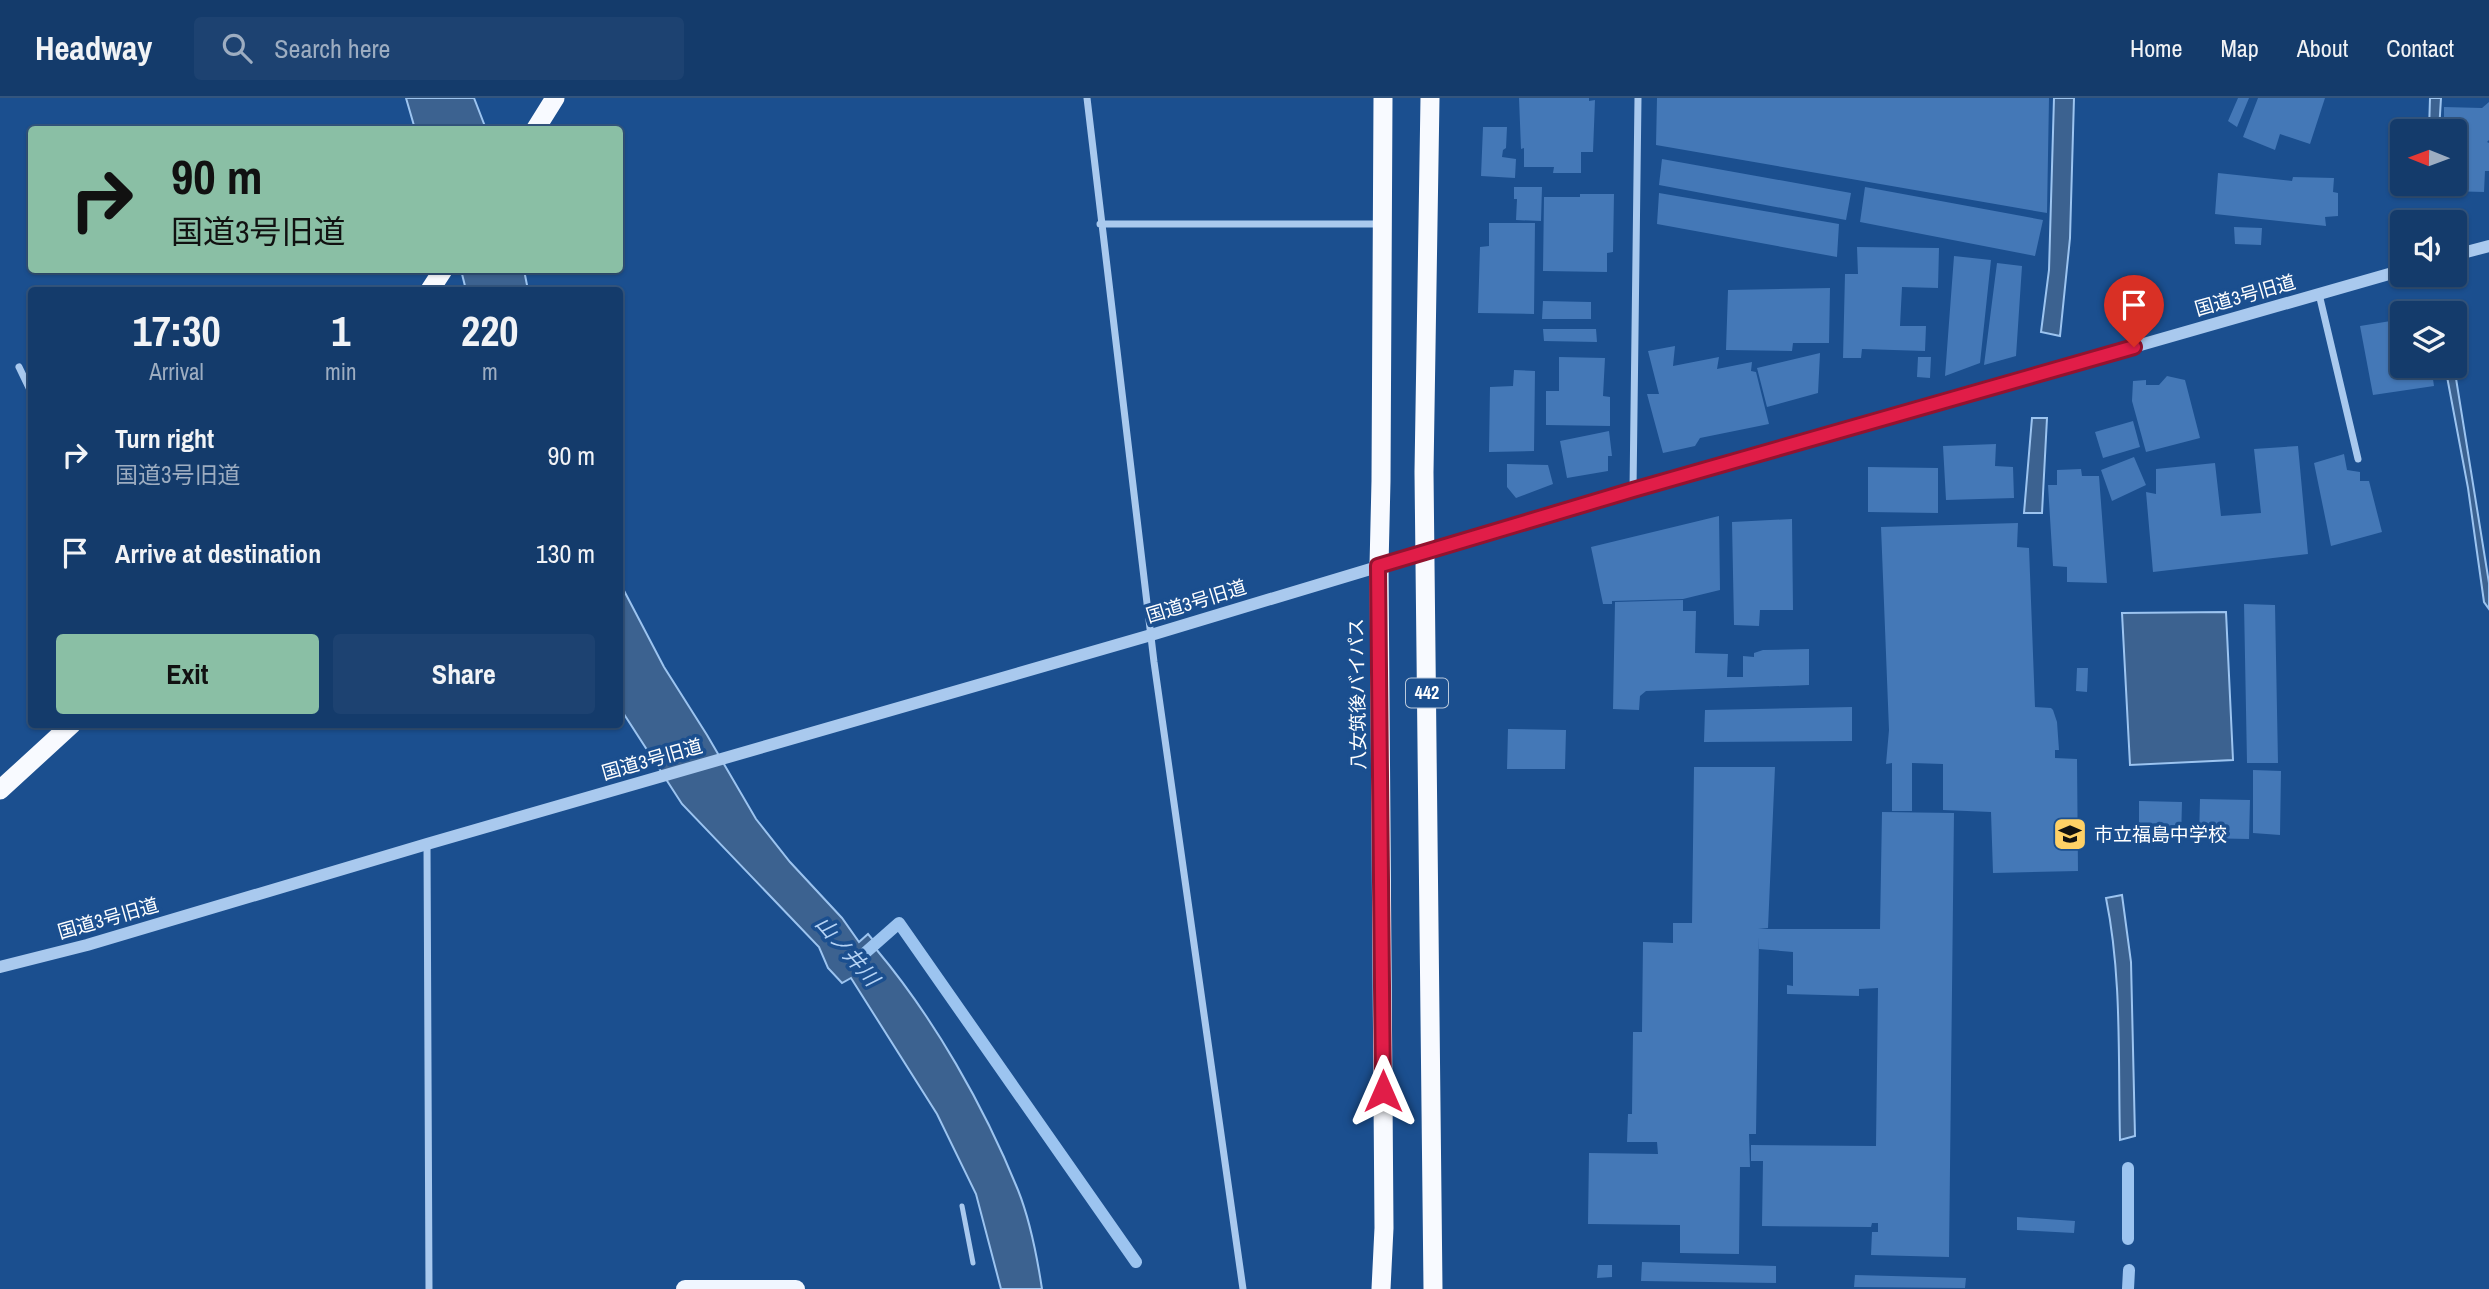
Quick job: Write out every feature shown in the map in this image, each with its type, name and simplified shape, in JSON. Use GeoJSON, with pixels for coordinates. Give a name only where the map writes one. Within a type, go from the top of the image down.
{"type":"FeatureCollection","features":[{"type":"Feature","properties":{"kind":"highway"},"geometry":{"type":"LineString","coordinates":[[538,126],[555,98]]}},
{"type":"Feature","properties":{"kind":"highway","name":"八女筑後バイパス"},"geometry":{"type":"LineString","coordinates":[[1381,1289],[1384,1214],[1378,566],[1383,98]]}},
{"type":"Feature","properties":{"kind":"highway","name":"442"},"geometry":{"type":"LineString","coordinates":[[1430,98],[1424,472],[1433,1289]]}},
{"type":"Feature","properties":{"kind":"highway"},"geometry":{"type":"LineString","coordinates":[[0,790],[68,728]]}},
{"type":"Feature","properties":{"kind":"main road"},"geometry":{"type":"LineString","coordinates":[[685,1289],[796,1289]]}},
{"type":"Feature","properties":{"kind":"street"},"geometry":{"type":"LineString","coordinates":[[1087,98],[1151,635],[1243,1289]]}},
{"type":"Feature","properties":{"kind":"street"},"geometry":{"type":"LineString","coordinates":[[1633,490],[1638,98]]}},
{"type":"Feature","properties":{"kind":"street"},"geometry":{"type":"LineString","coordinates":[[1100,224],[1382,224]]}},
{"type":"Feature","properties":{"kind":"street"},"geometry":{"type":"LineString","coordinates":[[2467,252],[2489,246]]}},
{"type":"Feature","properties":{"kind":"street","name":"国道3号旧道"},"geometry":{"type":"LineString","coordinates":[[0,967],[87,945],[1151,635],[1633,490],[2390,274]]}},
{"type":"Feature","properties":{"kind":"street"},"geometry":{"type":"LineString","coordinates":[[2319,294],[2358,458]]}},
{"type":"Feature","properties":{"kind":"street"},"geometry":{"type":"LineString","coordinates":[[19,367],[28,386]]}},
{"type":"Feature","properties":{"kind":"street"},"geometry":{"type":"LineString","coordinates":[[427,844],[429,1289]]}},
{"type":"Feature","properties":{"kind":"lane"},"geometry":{"type":"LineString","coordinates":[[962,1206],[973,1263]]}},
{"type":"Feature","properties":{"kind":"water"},"geometry":{"type":"Polygon","coordinates":[[[406,98],[474,98],[485,126],[414,126],[406,98]]]}},
{"type":"Feature","properties":{"kind":"water"},"geometry":{"type":"Polygon","coordinates":[[[2054,98],[2074,98],[2070,238],[2060,336],[2041,332],[2049,270],[2054,98]]]}},
{"type":"Feature","properties":{"kind":"water"},"geometry":{"type":"Polygon","coordinates":[[[2430,98],[2441,98],[2440,119],[2429,119],[2430,98]]]}},
{"type":"Feature","properties":{"kind":"water"},"geometry":{"type":"Polygon","coordinates":[[[462,273],[525,273],[527,287],[465,287],[462,273]]]}},
{"type":"Feature","properties":{"kind":"water"},"geometry":{"type":"Polygon","coordinates":[[[2447,378],[2456,378],[2489,583],[2489,609],[2484,602],[2468,488],[2447,378]]]}},
{"type":"Feature","properties":{"kind":"water"},"geometry":{"type":"Polygon","coordinates":[[[2032,418],[2047,418],[2042,513],[2024,513],[2032,418]]]}},
{"type":"Feature","properties":{"kind":"water","name":"山ノ井川"},"geometry":{"type":"Polygon","coordinates":[[[623,589],[664,667],[756,819],[790,862],[842,918],[859,942],[868,934],[878,946],[876,949],[918,1004],[956,1064],[990,1127],[1018,1190],[1033,1238],[1042,1289],[1001,1289],[976,1194],[937,1114],[851,978],[842,983],[828,968],[819,947],[682,804],[623,713],[623,589]]]}},
{"type":"Feature","properties":{"kind":"water"},"geometry":{"type":"Polygon","coordinates":[[[2226,612],[2233,760],[2130,765],[2122,613],[2226,612]]]}},
{"type":"Feature","properties":{"kind":"water"},"geometry":{"type":"Polygon","coordinates":[[[2122,895],[2131,962],[2135,1136],[2120,1140],[2117,987],[2106,898],[2122,895]]]}},
{"type":"Feature","properties":{"kind":"building"},"geometry":{"type":"Polygon","coordinates":[[[1519,98],[1595,100],[1593,152],[1581,152],[1581,173],[1553,173],[1554,167],[1524,167],[1519,98]]]}},
{"type":"Feature","properties":{"kind":"building"},"geometry":{"type":"Polygon","coordinates":[[[1657,98],[2049,98],[2047,213],[1656,145],[1657,98]]]}},
{"type":"Feature","properties":{"kind":"building"},"geometry":{"type":"Polygon","coordinates":[[[2238,98],[2249,98],[2237,127],[2228,121],[2238,98]]]}},
{"type":"Feature","properties":{"kind":"building"},"geometry":{"type":"Polygon","coordinates":[[[2258,98],[2325,98],[2310,144],[2280,134],[2275,150],[2243,137],[2258,98]]]}},
{"type":"Feature","properties":{"kind":"building"},"geometry":{"type":"Polygon","coordinates":[[[2489,102],[2489,171],[2485,171],[2484,192],[2468,192],[2468,119],[2444,119],[2444,107],[2482,108],[2489,102]]]}},
{"type":"Feature","properties":{"kind":"building"},"geometry":{"type":"Polygon","coordinates":[[[1483,127],[1507,127],[1506,148],[1502,157],[1516,159],[1515,178],[1481,176],[1483,127]]]}},
{"type":"Feature","properties":{"kind":"building"},"geometry":{"type":"Polygon","coordinates":[[[1662,159],[1851,193],[1846,220],[1659,185],[1662,159]]]}},
{"type":"Feature","properties":{"kind":"building"},"geometry":{"type":"Polygon","coordinates":[[[2218,173],[2292,181],[2293,177],[2334,178],[2333,192],[2338,193],[2338,216],[2325,217],[2326,226],[2215,214],[2218,173]]]}},
{"type":"Feature","properties":{"kind":"building"},"geometry":{"type":"Polygon","coordinates":[[[1514,187],[1542,187],[1541,221],[1516,220],[1517,199],[1514,199],[1514,187]]]}},
{"type":"Feature","properties":{"kind":"building"},"geometry":{"type":"Polygon","coordinates":[[[1865,187],[2043,220],[2035,256],[1860,222],[1865,187]]]}},
{"type":"Feature","properties":{"kind":"building"},"geometry":{"type":"Polygon","coordinates":[[[1659,193],[1839,224],[1837,257],[1657,224],[1659,193]]]}},
{"type":"Feature","properties":{"kind":"building"},"geometry":{"type":"Polygon","coordinates":[[[1580,194],[1614,194],[1613,252],[1607,253],[1607,272],[1543,271],[1544,197],[1580,197],[1580,194]]]}},
{"type":"Feature","properties":{"kind":"building"},"geometry":{"type":"Polygon","coordinates":[[[1489,223],[1535,223],[1534,314],[1478,313],[1480,247],[1489,246],[1489,223]]]}},
{"type":"Feature","properties":{"kind":"building"},"geometry":{"type":"Polygon","coordinates":[[[2234,227],[2262,228],[2261,245],[2235,244],[2234,227]]]}},
{"type":"Feature","properties":{"kind":"building"},"geometry":{"type":"Polygon","coordinates":[[[1857,247],[1939,248],[1938,288],[1902,287],[1900,326],[1926,326],[1925,351],[1862,349],[1861,358],[1843,358],[1845,274],[1858,274],[1857,247]]]}},
{"type":"Feature","properties":{"kind":"building"},"geometry":{"type":"Polygon","coordinates":[[[1954,256],[1991,260],[1980,363],[1945,376],[1954,256]]]}},
{"type":"Feature","properties":{"kind":"building"},"geometry":{"type":"Polygon","coordinates":[[[1997,263],[2022,266],[2016,356],[1984,365],[1997,263]]]}},
{"type":"Feature","properties":{"kind":"building"},"geometry":{"type":"Polygon","coordinates":[[[1830,288],[1829,343],[1793,343],[1792,351],[1726,350],[1728,290],[1830,288]]]}},
{"type":"Feature","properties":{"kind":"building"},"geometry":{"type":"Polygon","coordinates":[[[1543,301],[1591,302],[1591,319],[1542,319],[1543,301]]]}},
{"type":"Feature","properties":{"kind":"building"},"geometry":{"type":"Polygon","coordinates":[[[2390,321],[2390,378],[2433,378],[2434,386],[2373,395],[2360,326],[2390,321]]]}},
{"type":"Feature","properties":{"kind":"building"},"geometry":{"type":"Polygon","coordinates":[[[1543,329],[1596,329],[1597,342],[1544,341],[1543,329]]]}},
{"type":"Feature","properties":{"kind":"building"},"geometry":{"type":"Polygon","coordinates":[[[1675,346],[1673,366],[1719,357],[1717,369],[1752,362],[1751,371],[1756,372],[1769,424],[1700,438],[1695,446],[1663,453],[1647,394],[1659,394],[1648,351],[1675,346]]]}},
{"type":"Feature","properties":{"kind":"building"},"geometry":{"type":"Polygon","coordinates":[[[1820,353],[1818,393],[1767,407],[1757,368],[1820,353]]]}},
{"type":"Feature","properties":{"kind":"building"},"geometry":{"type":"Polygon","coordinates":[[[1559,357],[1605,358],[1603,396],[1610,397],[1610,426],[1546,425],[1546,391],[1559,391],[1559,357]]]}},
{"type":"Feature","properties":{"kind":"building"},"geometry":{"type":"Polygon","coordinates":[[[1918,357],[1931,357],[1930,378],[1917,377],[1918,357]]]}},
{"type":"Feature","properties":{"kind":"building"},"geometry":{"type":"Polygon","coordinates":[[[1514,370],[1535,371],[1534,451],[1489,452],[1490,387],[1513,386],[1514,370]]]}},
{"type":"Feature","properties":{"kind":"building"},"geometry":{"type":"Polygon","coordinates":[[[2167,376],[2185,380],[2200,438],[2146,452],[2132,401],[2133,381],[2146,380],[2146,385],[2159,385],[2167,376]]]}},
{"type":"Feature","properties":{"kind":"building"},"geometry":{"type":"Polygon","coordinates":[[[2133,421],[2140,447],[2103,458],[2095,432],[2133,421]]]}},
{"type":"Feature","properties":{"kind":"building"},"geometry":{"type":"Polygon","coordinates":[[[1609,431],[1612,456],[1608,456],[1608,471],[1567,478],[1560,441],[1609,431]]]}},
{"type":"Feature","properties":{"kind":"building"},"geometry":{"type":"Polygon","coordinates":[[[1996,444],[1995,466],[2013,467],[2014,498],[1946,500],[1943,446],[1996,444]]]}},
{"type":"Feature","properties":{"kind":"building"},"geometry":{"type":"Polygon","coordinates":[[[2298,446],[2308,554],[2153,572],[2146,492],[2156,494],[2156,469],[2215,463],[2221,516],[2261,513],[2254,449],[2298,446]]]}},
{"type":"Feature","properties":{"kind":"building"},"geometry":{"type":"Polygon","coordinates":[[[2344,454],[2347,470],[2360,472],[2360,481],[2369,481],[2382,532],[2331,546],[2314,463],[2344,454]]]}},
{"type":"Feature","properties":{"kind":"building"},"geometry":{"type":"Polygon","coordinates":[[[2134,457],[2146,485],[2112,501],[2101,470],[2134,457]]]}},
{"type":"Feature","properties":{"kind":"building"},"geometry":{"type":"Polygon","coordinates":[[[1507,464],[1548,465],[1553,484],[1516,498],[1507,487],[1507,464]]]}},
{"type":"Feature","properties":{"kind":"building"},"geometry":{"type":"Polygon","coordinates":[[[1868,467],[1938,468],[1938,513],[1868,512],[1868,467]]]}},
{"type":"Feature","properties":{"kind":"building"},"geometry":{"type":"Polygon","coordinates":[[[2081,469],[2082,476],[2099,476],[2107,583],[2067,582],[2067,567],[2053,566],[2048,485],[2057,485],[2057,470],[2081,469]]]}},
{"type":"Feature","properties":{"kind":"building"},"geometry":{"type":"Polygon","coordinates":[[[1719,516],[1720,590],[1683,599],[1612,601],[1612,604],[1603,604],[1591,547],[1719,516]]]}},
{"type":"Feature","properties":{"kind":"building"},"geometry":{"type":"Polygon","coordinates":[[[1792,519],[1793,610],[1760,610],[1759,626],[1734,625],[1732,522],[1792,519]]]}},
{"type":"Feature","properties":{"kind":"building"},"geometry":{"type":"Polygon","coordinates":[[[2018,523],[2017,547],[2029,548],[2035,707],[2053,710],[2057,722],[2059,750],[2055,750],[2055,758],[2077,759],[2078,871],[1993,873],[1991,812],[1943,810],[1943,764],[1912,763],[1912,811],[1892,811],[1892,763],[1886,764],[1889,730],[1881,527],[2018,523]]]}},
{"type":"Feature","properties":{"kind":"building"},"geometry":{"type":"Polygon","coordinates":[[[1683,600],[1683,611],[1696,611],[1695,653],[1728,654],[1727,677],[1743,677],[1743,656],[1754,657],[1754,653],[1763,650],[1809,649],[1809,685],[1646,691],[1640,696],[1639,710],[1613,709],[1615,602],[1683,600]]]}},
{"type":"Feature","properties":{"kind":"building"},"geometry":{"type":"Polygon","coordinates":[[[2244,604],[2275,605],[2278,763],[2247,763],[2244,604]]]}},
{"type":"Feature","properties":{"kind":"building"},"geometry":{"type":"Polygon","coordinates":[[[2077,668],[2088,668],[2087,692],[2076,691],[2077,668]]]}},
{"type":"Feature","properties":{"kind":"building"},"geometry":{"type":"Polygon","coordinates":[[[1852,707],[1852,741],[1704,742],[1705,710],[1852,707]]]}},
{"type":"Feature","properties":{"kind":"building"},"geometry":{"type":"Polygon","coordinates":[[[1508,729],[1566,730],[1565,769],[1507,769],[1508,729]]]}},
{"type":"Feature","properties":{"kind":"building"},"geometry":{"type":"Polygon","coordinates":[[[1694,767],[1775,767],[1768,928],[1758,929],[1880,929],[1882,812],[1954,813],[1949,1257],[1871,1255],[1872,1232],[1878,1232],[1878,1223],[1872,1223],[1871,1227],[1762,1226],[1763,1161],[1751,1161],[1751,1145],[1876,1146],[1878,988],[1859,989],[1859,996],[1787,994],[1787,985],[1793,986],[1793,952],[1759,949],[1759,936],[1756,1134],[1749,1134],[1750,1167],[1740,1167],[1739,1254],[1680,1253],[1680,1225],[1588,1224],[1589,1153],[1658,1154],[1657,1142],[1627,1142],[1628,1114],[1632,1114],[1633,1032],[1642,1032],[1643,942],[1673,943],[1673,923],[1692,923],[1694,767]]]}},
{"type":"Feature","properties":{"kind":"building"},"geometry":{"type":"Polygon","coordinates":[[[2253,770],[2281,771],[2280,835],[2253,833],[2253,770]]]}},
{"type":"Feature","properties":{"kind":"building"},"geometry":{"type":"Polygon","coordinates":[[[2200,799],[2250,800],[2249,839],[2199,838],[2200,799]]]}},
{"type":"Feature","properties":{"kind":"building"},"geometry":{"type":"Polygon","coordinates":[[[2139,801],[2182,802],[2181,840],[2139,840],[2139,801]]]}},
{"type":"Feature","properties":{"kind":"building"},"geometry":{"type":"Polygon","coordinates":[[[2017,1217],[2075,1221],[2074,1233],[2017,1230],[2017,1217]]]}},
{"type":"Feature","properties":{"kind":"building"},"geometry":{"type":"Polygon","coordinates":[[[1642,1262],[1776,1266],[1776,1283],[1641,1281],[1642,1262]]]}},
{"type":"Feature","properties":{"kind":"building"},"geometry":{"type":"Polygon","coordinates":[[[1598,1265],[1612,1265],[1612,1277],[1597,1278],[1598,1265]]]}},
{"type":"Feature","properties":{"kind":"building"},"geometry":{"type":"Polygon","coordinates":[[[1855,1275],[1966,1278],[1965,1288],[1854,1287],[1855,1275]]]}},
{"type":"Feature","properties":{"kind":"waterway","name":"山ノ井川"},"geometry":{"type":"LineString","coordinates":[[865,953],[899,923],[1136,1262]]}},
{"type":"Feature","properties":{"kind":"waterway"},"geometry":{"type":"LineString","coordinates":[[2128,1168],[2128,1239]]}},
{"type":"Feature","properties":{"kind":"waterway"},"geometry":{"type":"LineString","coordinates":[[2128,1289],[2129,1270]]}},
{"type":"Feature","properties":{"kind":"place","name":"市立福島中学校"},"geometry":{"type":"Point","coordinates":[2070,834]}},
{"type":"Feature","properties":{"kind":"route"},"geometry":{"type":"LineString","coordinates":[[1383,1091],[1378,566],[2134,347]]}}]}
